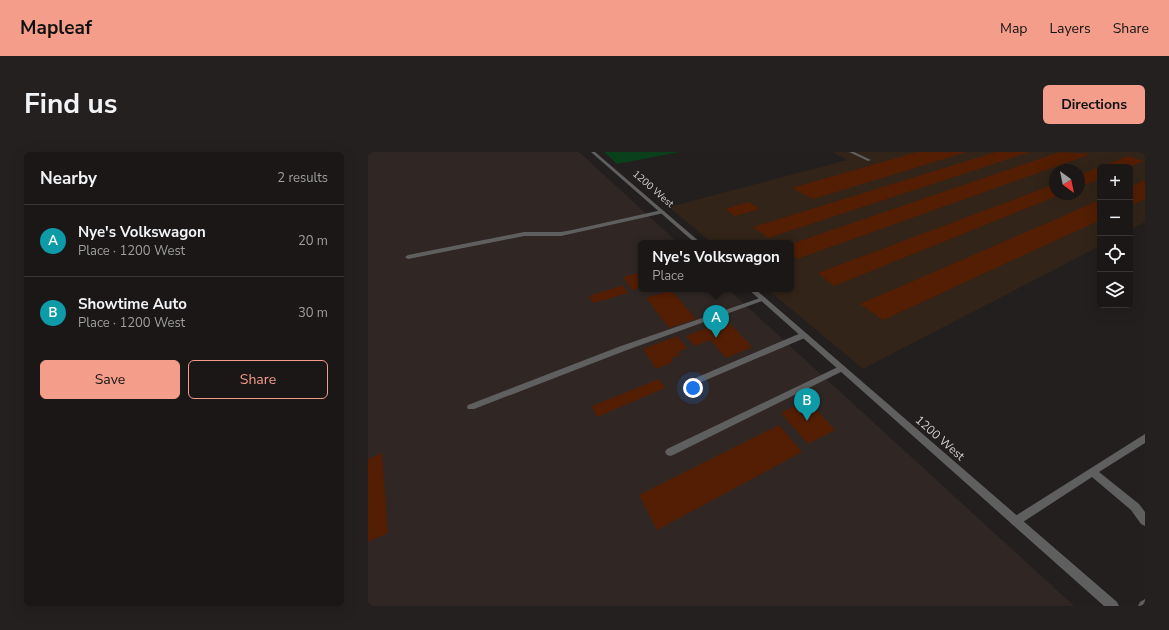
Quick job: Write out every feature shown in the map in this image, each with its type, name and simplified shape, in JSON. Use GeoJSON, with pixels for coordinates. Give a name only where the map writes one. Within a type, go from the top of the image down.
{"type":"FeatureCollection","features":[{"type":"Feature","properties":{"kind":"street","name":"1200 West"},"geometry":{"type":"LineString","coordinates":[[594,152],[695,240]]}},
{"type":"Feature","properties":{"kind":"street"},"geometry":{"type":"LineString","coordinates":[[851,152],[869,160]]}},
{"type":"Feature","properties":{"kind":"street"},"geometry":{"type":"LineString","coordinates":[[408,257],[524,234],[561,234],[662,212]]}},
{"type":"Feature","properties":{"kind":"street","name":"1200 West"},"geometry":{"type":"LineString","coordinates":[[755,292],[1113,606]]}},
{"type":"Feature","properties":{"kind":"street"},"geometry":{"type":"LineString","coordinates":[[471,407],[624,348],[763,299]]}},
{"type":"Feature","properties":{"kind":"street"},"geometry":{"type":"LineString","coordinates":[[689,384],[804,335]]}},
{"type":"Feature","properties":{"kind":"street"},"geometry":{"type":"LineString","coordinates":[[670,452],[842,368]]}},
{"type":"Feature","properties":{"kind":"street"},"geometry":{"type":"LineString","coordinates":[[1016,521],[1145,438]]}},
{"type":"Feature","properties":{"kind":"street"},"geometry":{"type":"LineString","coordinates":[[1092,472],[1135,506],[1145,521]]}},
{"type":"Feature","properties":{"kind":"shaded area"},"geometry":{"type":"Polygon","coordinates":[[[368,152],[579,152],[675,240],[638,240],[638,292],[731,292],[1074,606],[368,606],[368,152]]]}},
{"type":"Feature","properties":{"kind":"shaded area"},"geometry":{"type":"Polygon","coordinates":[[[832,152],[1145,152],[1145,222],[1133,228],[1133,164],[1097,164],[1097,248],[863,369],[771,292],[794,292],[794,240],[708,240],[669,207],[847,160],[832,152]]]}},
{"type":"Feature","properties":{"kind":"green space"},"geometry":{"type":"Polygon","coordinates":[[[604,152],[680,152],[617,164],[604,152]]]}},
{"type":"Feature","properties":{"kind":"building"},"geometry":{"type":"Polygon","coordinates":[[[917,152],[967,152],[813,199],[792,188],[917,152]]]}},
{"type":"Feature","properties":{"kind":"building"},"geometry":{"type":"Polygon","coordinates":[[[996,152],[1030,152],[768,238],[753,227],[996,152]]]}},
{"type":"Feature","properties":{"kind":"building"},"geometry":{"type":"Polygon","coordinates":[[[1060,152],[1091,154],[1063,164],[1049,164],[1049,169],[797,259],[794,257],[794,243],[1060,152]]]}},
{"type":"Feature","properties":{"kind":"building"},"geometry":{"type":"Polygon","coordinates":[[[1128,156],[1144,161],[1133,165],[1133,164],[1107,164],[1128,156]]]}},
{"type":"Feature","properties":{"kind":"building"},"geometry":{"type":"Polygon","coordinates":[[[1097,168],[1097,180],[1085,185],[1085,173],[1097,168]]]}},
{"type":"Feature","properties":{"kind":"building"},"geometry":{"type":"Polygon","coordinates":[[[1145,180],[1145,199],[1133,205],[1133,200],[1133,186],[1145,180]]]}},
{"type":"Feature","properties":{"kind":"building"},"geometry":{"type":"Polygon","coordinates":[[[1049,186],[1049,199],[834,286],[818,273],[1049,186]]]}},
{"type":"Feature","properties":{"kind":"building"},"geometry":{"type":"Polygon","coordinates":[[[1097,201],[1097,221],[883,320],[860,304],[1097,201]]]}},
{"type":"Feature","properties":{"kind":"building"},"geometry":{"type":"Polygon","coordinates":[[[749,202],[759,209],[735,216],[725,209],[749,202]]]}},
{"type":"Feature","properties":{"kind":"building"},"geometry":{"type":"Polygon","coordinates":[[[638,273],[638,288],[632,290],[623,277],[638,273]]]}},
{"type":"Feature","properties":{"kind":"building"},"geometry":{"type":"Polygon","coordinates":[[[623,285],[628,293],[593,303],[589,296],[623,285]]]}},
{"type":"Feature","properties":{"kind":"building"},"geometry":{"type":"Polygon","coordinates":[[[665,292],[673,292],[696,319],[669,328],[646,298],[665,292]]]}},
{"type":"Feature","properties":{"kind":"building"},"geometry":{"type":"Polygon","coordinates":[[[727,320],[752,347],[726,358],[710,340],[694,346],[686,336],[727,320]]]}},
{"type":"Feature","properties":{"kind":"building"},"geometry":{"type":"Polygon","coordinates":[[[677,336],[687,348],[678,352],[680,355],[671,358],[673,362],[656,369],[643,349],[677,336]]]}},
{"type":"Feature","properties":{"kind":"building"},"geometry":{"type":"Polygon","coordinates":[[[659,379],[665,388],[597,417],[592,406],[659,379]]]}},
{"type":"Feature","properties":{"kind":"building"},"geometry":{"type":"Polygon","coordinates":[[[807,400],[835,430],[808,444],[781,413],[807,400]]]}},
{"type":"Feature","properties":{"kind":"building"},"geometry":{"type":"Polygon","coordinates":[[[779,425],[802,452],[657,530],[639,495],[779,425]]]}},
{"type":"Feature","properties":{"kind":"building"},"geometry":{"type":"Polygon","coordinates":[[[382,453],[388,533],[368,542],[368,459],[382,453]]]}},
{"type":"Feature","properties":{"kind":"place","name":"Nye's Volkswagon"},"geometry":{"type":"Point","coordinates":[716,338]}},
{"type":"Feature","properties":{"kind":"place","name":"Showtime Auto"},"geometry":{"type":"Point","coordinates":[807,421]}}]}
